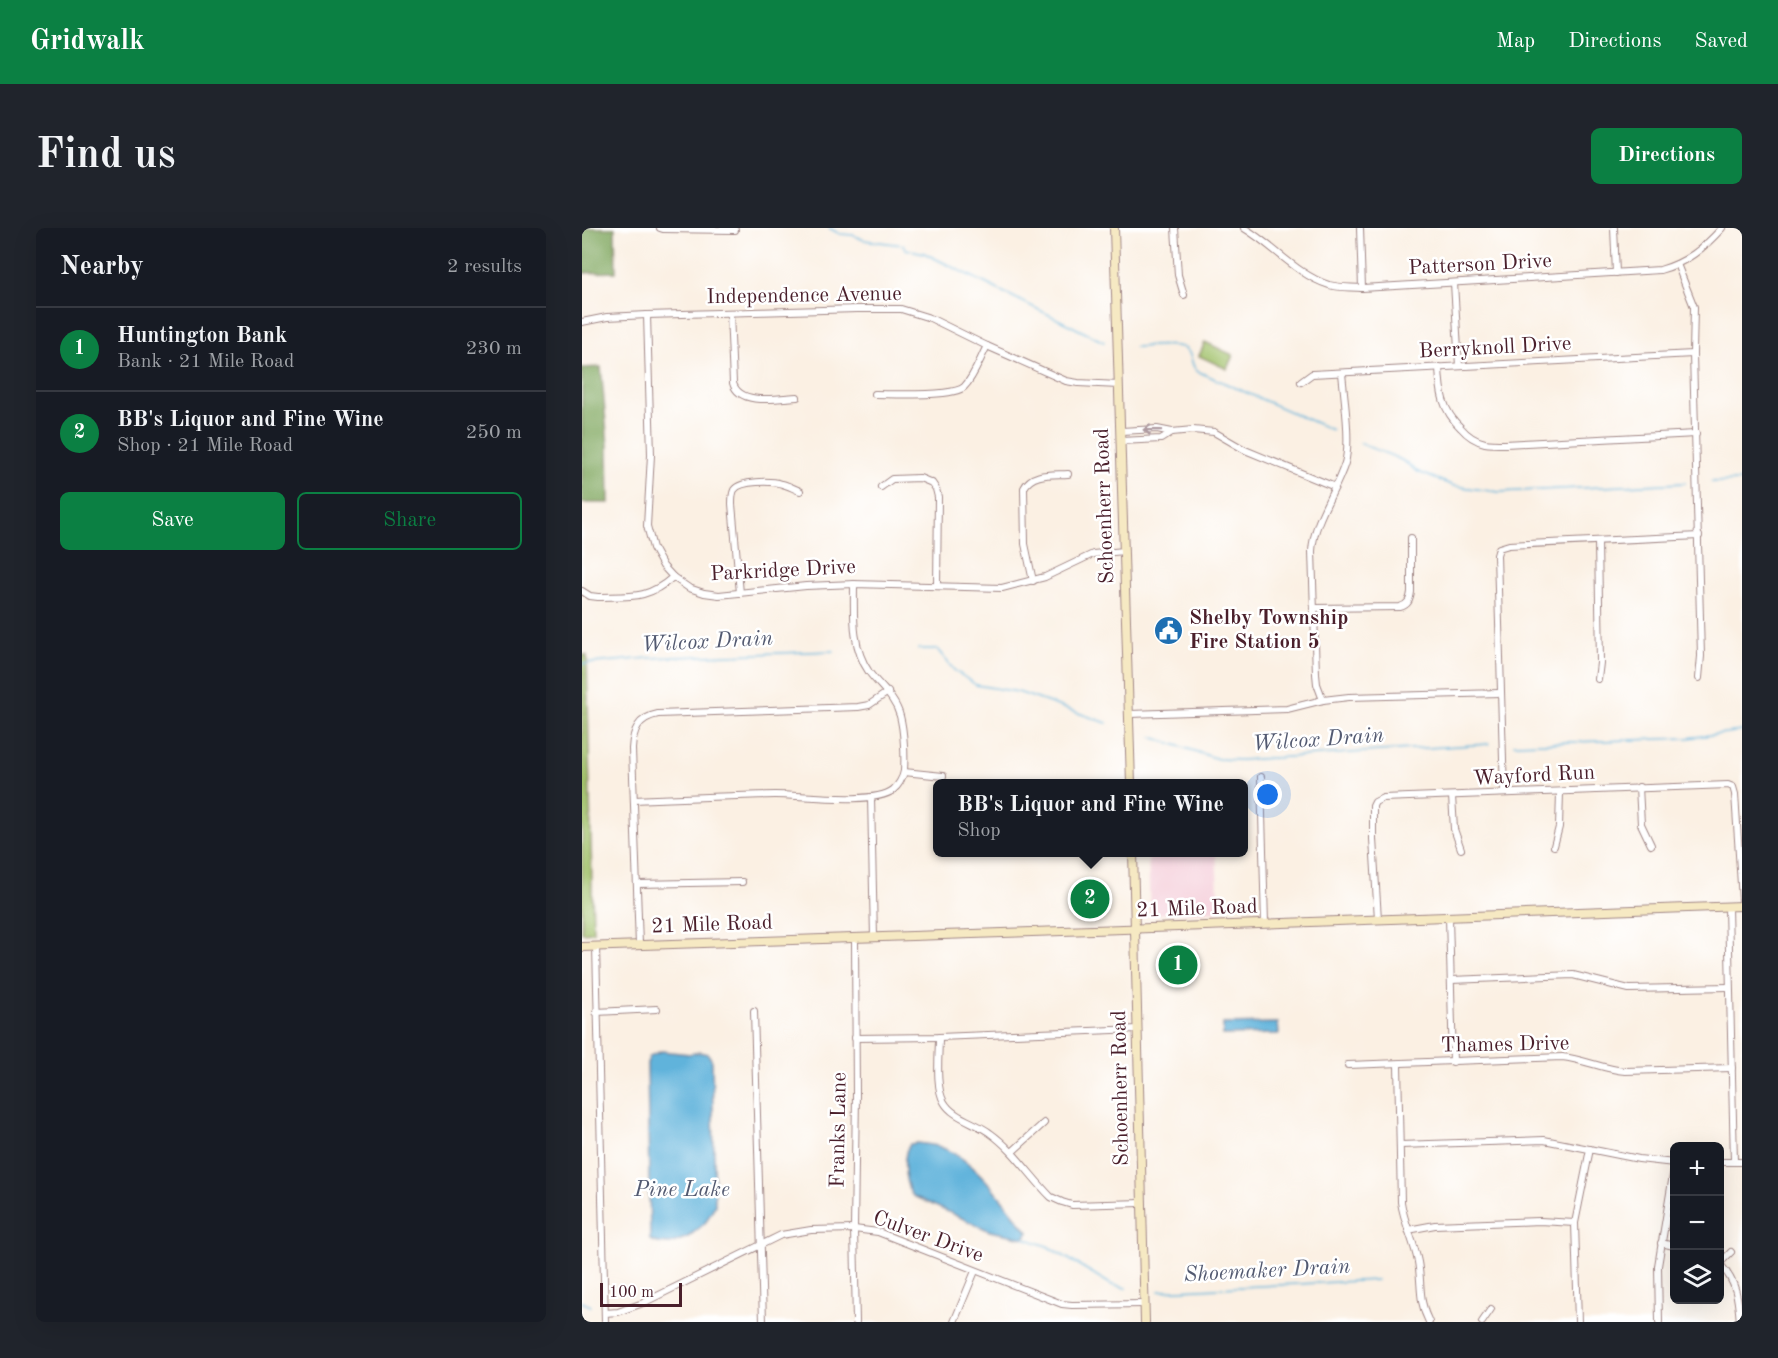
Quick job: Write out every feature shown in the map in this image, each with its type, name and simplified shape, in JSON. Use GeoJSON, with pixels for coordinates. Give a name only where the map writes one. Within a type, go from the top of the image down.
{"type":"FeatureCollection","features":[{"type":"Feature","properties":{"kind":"street"},"geometry":{"type":"LineString","coordinates":[[660,228],[735,230]]}},
{"type":"Feature","properties":{"kind":"street","name":"Schoenherr Road"},"geometry":{"type":"LineString","coordinates":[[1114,228],[1131,779]]}},
{"type":"Feature","properties":{"kind":"street"},"geometry":{"type":"LineString","coordinates":[[1175,228],[1178,275],[1184,295]]}},
{"type":"Feature","properties":{"kind":"street","name":"Patterson Drive"},"geometry":{"type":"LineString","coordinates":[[1244,228],[1318,281],[1334,286],[1362,288],[1660,270],[1677,264],[1700,250],[1719,229]]}},
{"type":"Feature","properties":{"kind":"street"},"geometry":{"type":"LineString","coordinates":[[1256,235],[1262,228]]}},
{"type":"Feature","properties":{"kind":"street"},"geometry":{"type":"LineString","coordinates":[[1360,228],[1362,288]]}},
{"type":"Feature","properties":{"kind":"street"},"geometry":{"type":"LineString","coordinates":[[1614,228],[1616,273]]}},
{"type":"Feature","properties":{"kind":"street"},"geometry":{"type":"LineString","coordinates":[[1677,264],[1694,307],[1693,354],[1701,656],[1699,678]]}},
{"type":"Feature","properties":{"kind":"street"},"geometry":{"type":"LineString","coordinates":[[1454,283],[1459,366]]}},
{"type":"Feature","properties":{"kind":"street","name":"Independence Avenue"},"geometry":{"type":"LineString","coordinates":[[582,322],[607,317],[647,315],[901,309],[930,318],[1066,381],[1119,385]]}},
{"type":"Feature","properties":{"kind":"street"},"geometry":{"type":"LineString","coordinates":[[730,313],[735,391],[742,396],[756,399],[798,397]]}},
{"type":"Feature","properties":{"kind":"street","name":"Parkridge Drive"},"geometry":{"type":"LineString","coordinates":[[647,315],[651,455],[647,526],[657,557],[673,577],[689,588],[719,595],[806,586],[854,584],[1002,588],[1045,577],[1089,555],[1124,551]]}},
{"type":"Feature","properties":{"kind":"street"},"geometry":{"type":"LineString","coordinates":[[875,394],[944,393],[961,390],[969,380],[987,346]]}},
{"type":"Feature","properties":{"kind":"street","name":"Berryknoll Drive"},"geometry":{"type":"LineString","coordinates":[[1301,382],[1312,375],[1693,354]]}},
{"type":"Feature","properties":{"kind":"street"},"geometry":{"type":"LineString","coordinates":[[1439,367],[1441,391],[1451,419],[1467,435],[1484,443],[1504,444],[1696,434]]}},
{"type":"Feature","properties":{"kind":"street"},"geometry":{"type":"LineString","coordinates":[[1323,700],[1316,674],[1313,540],[1345,463],[1347,450],[1342,373]]}},
{"type":"Feature","properties":{"kind":"street"},"geometry":{"type":"LineString","coordinates":[[1120,430],[1214,432],[1245,450],[1335,487]]}},
{"type":"Feature","properties":{"kind":"street"},"geometry":{"type":"LineString","coordinates":[[1121,441],[1161,439],[1172,432]]}},
{"type":"Feature","properties":{"kind":"street"},"geometry":{"type":"LineString","coordinates":[[1033,581],[1025,544],[1024,488],[1036,477],[1068,474]]}},
{"type":"Feature","properties":{"kind":"street"},"geometry":{"type":"LineString","coordinates":[[881,487],[892,479],[912,478],[929,481],[936,489],[938,497],[937,586]]}},
{"type":"Feature","properties":{"kind":"street"},"geometry":{"type":"LineString","coordinates":[[740,593],[732,504],[734,490],[744,484],[773,483],[785,484],[800,491]]}},
{"type":"Feature","properties":{"kind":"street"},"geometry":{"type":"LineString","coordinates":[[1504,793],[1497,555],[1499,548],[1509,545],[1699,536]]}},
{"type":"Feature","properties":{"kind":"street"},"geometry":{"type":"LineString","coordinates":[[1314,608],[1400,607],[1408,603],[1411,592],[1411,538]]}},
{"type":"Feature","properties":{"kind":"street"},"geometry":{"type":"LineString","coordinates":[[1598,541],[1600,663],[1598,679]]}},
{"type":"Feature","properties":{"kind":"street"},"geometry":{"type":"LineString","coordinates":[[582,591],[590,596],[598,597],[645,595],[660,588],[673,577]]}},
{"type":"Feature","properties":{"kind":"street"},"geometry":{"type":"LineString","coordinates":[[634,800],[778,795],[830,798],[870,797],[885,795],[894,789],[904,772],[901,720],[897,706],[888,692],[870,673],[858,651],[854,625],[854,584]]}},
{"type":"Feature","properties":{"kind":"street"},"geometry":{"type":"LineString","coordinates":[[639,945],[633,739],[639,723],[658,714],[858,707],[869,705],[888,692]]}},
{"type":"Feature","properties":{"kind":"street"},"geometry":{"type":"LineString","coordinates":[[1129,714],[1287,709],[1323,700],[1349,697],[1500,693]]}},
{"type":"Feature","properties":{"kind":"street"},"geometry":{"type":"LineString","coordinates":[[904,772],[943,776]]}},
{"type":"Feature","properties":{"kind":"street"},"geometry":{"type":"LineString","coordinates":[[1261,777],[1265,924]]}},
{"type":"Feature","properties":{"kind":"street","name":"Wayford Run"},"geometry":{"type":"LineString","coordinates":[[1378,919],[1373,806],[1379,799],[1723,785],[1733,787],[1736,794],[1742,900]]}},
{"type":"Feature","properties":{"kind":"street"},"geometry":{"type":"LineString","coordinates":[[1640,788],[1641,824],[1651,844]]}},
{"type":"Feature","properties":{"kind":"street"},"geometry":{"type":"LineString","coordinates":[[1554,846],[1559,827],[1560,792]]}},
{"type":"Feature","properties":{"kind":"street"},"geometry":{"type":"LineString","coordinates":[[1452,796],[1454,829],[1461,849]]}},
{"type":"Feature","properties":{"kind":"street"},"geometry":{"type":"LineString","coordinates":[[870,797],[874,938]]}},
{"type":"Feature","properties":{"kind":"street","name":"Schoenherr Road"},"geometry":{"type":"LineString","coordinates":[[1133,857],[1145,1322]]}},
{"type":"Feature","properties":{"kind":"street"},"geometry":{"type":"LineString","coordinates":[[637,884],[742,882]]}},
{"type":"Feature","properties":{"kind":"street","name":"21 Mile Road"},"geometry":{"type":"LineString","coordinates":[[582,947],[1135,930],[1742,906]]}},
{"type":"Feature","properties":{"kind":"street"},"geometry":{"type":"LineString","coordinates":[[1728,907],[1734,1162]]}},
{"type":"Feature","properties":{"kind":"street"},"geometry":{"type":"LineString","coordinates":[[1449,917],[1453,1062]]}},
{"type":"Feature","properties":{"kind":"street","name":"Franks Lane"},"geometry":{"type":"LineString","coordinates":[[855,938],[856,1322]]}},
{"type":"Feature","properties":{"kind":"street"},"geometry":{"type":"LineString","coordinates":[[596,946],[605,1322]]}},
{"type":"Feature","properties":{"kind":"street"},"geometry":{"type":"LineString","coordinates":[[1451,980],[1573,975],[1629,989],[1729,987]]}},
{"type":"Feature","properties":{"kind":"street"},"geometry":{"type":"LineString","coordinates":[[596,1012],[657,1009]]}},
{"type":"Feature","properties":{"kind":"street"},"geometry":{"type":"LineString","coordinates":[[754,1011],[763,1322]]}},
{"type":"Feature","properties":{"kind":"street"},"geometry":{"type":"LineString","coordinates":[[855,1038],[1138,1029]]}},
{"type":"Feature","properties":{"kind":"street"},"geometry":{"type":"LineString","coordinates":[[939,1037],[939,1085],[943,1100],[951,1110],[987,1130],[1012,1152],[1047,1192],[1062,1203],[1072,1205],[1142,1203]]}},
{"type":"Feature","properties":{"kind":"street","name":"Thames Drive"},"geometry":{"type":"LineString","coordinates":[[1348,1065],[1562,1058],[1624,1071],[1732,1068]]}},
{"type":"Feature","properties":{"kind":"street"},"geometry":{"type":"LineString","coordinates":[[1398,1064],[1401,1202],[1418,1261],[1421,1303],[1429,1322]]}},
{"type":"Feature","properties":{"kind":"street"},"geometry":{"type":"LineString","coordinates":[[1012,1152],[1044,1123]]}},
{"type":"Feature","properties":{"kind":"street"},"geometry":{"type":"LineString","coordinates":[[1400,1144],[1544,1140],[1670,1163]]}},
{"type":"Feature","properties":{"kind":"street"},"geometry":{"type":"LineString","coordinates":[[1578,1322],[1575,1223],[1590,1149]]}},
{"type":"Feature","properties":{"kind":"street"},"geometry":{"type":"LineString","coordinates":[[1724,1162],[1742,1162]]}},
{"type":"Feature","properties":{"kind":"street"},"geometry":{"type":"LineString","coordinates":[[1659,1322],[1657,1286],[1661,1243],[1670,1191]]}},
{"type":"Feature","properties":{"kind":"street"},"geometry":{"type":"LineString","coordinates":[[1408,1230],[1435,1225],[1540,1221],[1575,1223]]}},
{"type":"Feature","properties":{"kind":"street","name":"Culver Drive"},"geometry":{"type":"LineString","coordinates":[[605,1313],[618,1312],[643,1303],[775,1237],[811,1230],[854,1229],[878,1232],[1062,1304],[1145,1304]]}},
{"type":"Feature","properties":{"kind":"street"},"geometry":{"type":"LineString","coordinates":[[1661,1243],[1670,1245]]}},
{"type":"Feature","properties":{"kind":"street"},"geometry":{"type":"LineString","coordinates":[[1724,1258],[1731,1252]]}},
{"type":"Feature","properties":{"kind":"street"},"geometry":{"type":"LineString","coordinates":[[1724,1270],[1732,1280],[1737,1293],[1740,1322]]}},
{"type":"Feature","properties":{"kind":"street"},"geometry":{"type":"LineString","coordinates":[[954,1322],[975,1271]]}},
{"type":"Feature","properties":{"kind":"street"},"geometry":{"type":"LineString","coordinates":[[1482,1322],[1491,1309]]}},
{"type":"Feature","properties":{"kind":"shaded area"},"geometry":{"type":"Polygon","coordinates":[[[1148,857],[1216,857],[1219,911],[1150,914],[1148,857]]]}},
{"type":"Feature","properties":{"kind":"green space"},"geometry":{"type":"Polygon","coordinates":[[[582,228],[615,228],[616,272],[582,273],[582,228]]]}},
{"type":"Feature","properties":{"kind":"green space"},"geometry":{"type":"Polygon","coordinates":[[[1205,342],[1233,355],[1227,369],[1199,356],[1205,342]]]}},
{"type":"Feature","properties":{"kind":"green space"},"geometry":{"type":"Polygon","coordinates":[[[601,367],[608,445],[609,503],[582,503],[582,368],[601,367]]]}},
{"type":"Feature","properties":{"kind":"green space"},"geometry":{"type":"Polygon","coordinates":[[[582,655],[587,655],[593,932],[582,933],[582,655]]]}},
{"type":"Feature","properties":{"kind":"water"},"geometry":{"type":"Polygon","coordinates":[[[1278,1023],[1279,1034],[1223,1035],[1223,1024],[1278,1023]]]}},
{"type":"Feature","properties":{"kind":"water","name":"Pine Lake"},"geometry":{"type":"Polygon","coordinates":[[[661,1051],[690,1054],[699,1052],[708,1054],[712,1061],[715,1205],[705,1223],[688,1237],[670,1244],[650,1240],[647,1063],[650,1056],[661,1051]]]}},
{"type":"Feature","properties":{"kind":"water"},"geometry":{"type":"Polygon","coordinates":[[[910,1144],[937,1146],[966,1161],[989,1183],[1028,1232],[1024,1238],[990,1231],[913,1196],[906,1181],[905,1158],[910,1144]]]}},
{"type":"Feature","properties":{"kind":"waterway"},"geometry":{"type":"LineString","coordinates":[[829,228],[840,234],[903,245],[906,249],[924,253],[1104,342]]}},
{"type":"Feature","properties":{"kind":"waterway"},"geometry":{"type":"LineString","coordinates":[[1134,347],[1178,346],[1183,348],[1189,352],[1197,371],[1332,430]]}},
{"type":"Feature","properties":{"kind":"waterway"},"geometry":{"type":"LineString","coordinates":[[1360,443],[1397,458],[1416,471],[1454,486],[1499,492],[1685,483]]}},
{"type":"Feature","properties":{"kind":"waterway"},"geometry":{"type":"LineString","coordinates":[[1711,482],[1742,481]]}},
{"type":"Feature","properties":{"kind":"waterway","name":"Wilcox Drain"},"geometry":{"type":"LineString","coordinates":[[918,649],[937,649],[954,670],[976,685],[1018,692],[1107,723]]}},
{"type":"Feature","properties":{"kind":"waterway","name":"Wilcox Drain"},"geometry":{"type":"LineString","coordinates":[[582,664],[649,658],[834,651]]}},
{"type":"Feature","properties":{"kind":"waterway","name":"Wilcox Drain"},"geometry":{"type":"LineString","coordinates":[[1514,744],[1687,738],[1742,731]]}},
{"type":"Feature","properties":{"kind":"waterway","name":"Wilcox Drain"},"geometry":{"type":"LineString","coordinates":[[1152,737],[1218,759],[1241,760],[1489,744]]}},
{"type":"Feature","properties":{"kind":"waterway","name":"Shoemaker Drain"},"geometry":{"type":"LineString","coordinates":[[1024,1238],[1047,1246],[1112,1285],[1126,1288]]}},
{"type":"Feature","properties":{"kind":"waterway","name":"Shoemaker Drain"},"geometry":{"type":"LineString","coordinates":[[1159,1291],[1377,1280]]}},
{"type":"Feature","properties":{"kind":"waterway"},"geometry":{"type":"LineString","coordinates":[[582,1302],[591,1306]]}},
{"type":"Feature","properties":{"kind":"place","name":"Shelby Township Fire Station 5"},"geometry":{"type":"Point","coordinates":[1168,630]}},
{"type":"Feature","properties":{"kind":"place","name":"BB's Liquor and Fine Wine"},"geometry":{"type":"Point","coordinates":[1090,899]}},
{"type":"Feature","properties":{"kind":"place","name":"Huntington Bank"},"geometry":{"type":"Point","coordinates":[1178,965]}}]}
